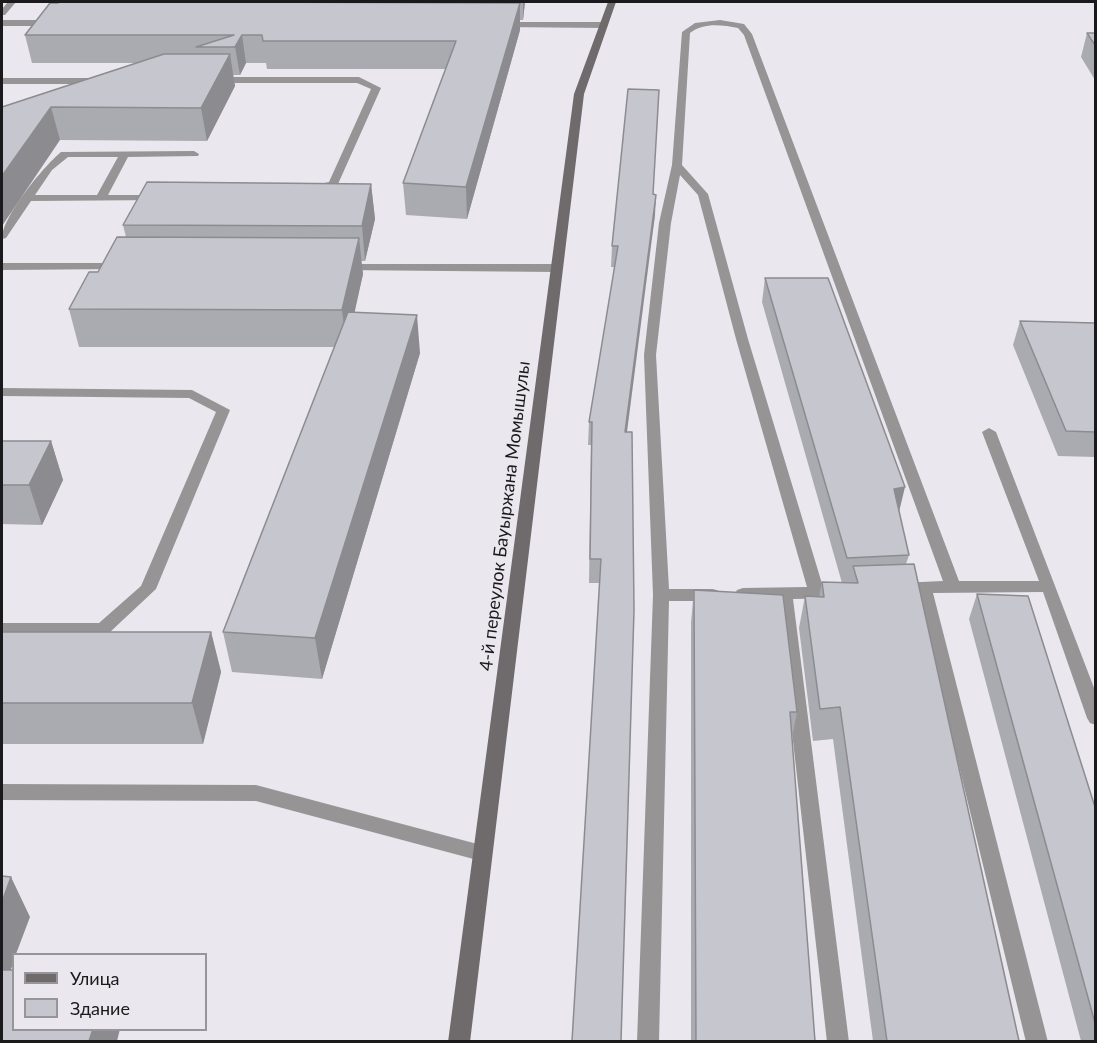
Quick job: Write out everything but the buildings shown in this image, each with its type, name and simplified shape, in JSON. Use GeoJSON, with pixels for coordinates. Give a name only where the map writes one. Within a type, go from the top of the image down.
{"type":"FeatureCollection","features":[{"type":"Feature","properties":{"kind":"street","name":"4-й переулок Бауыржана Момышулы"},"geometry":{"type":"LineString","coordinates":[[459,1041],[481,853],[579,94],[612,2]]}},
{"type":"Feature","properties":{"kind":"lane"},"geometry":{"type":"LineString","coordinates":[[2,14],[12,2]]}},
{"type":"Feature","properties":{"kind":"lane"},"geometry":{"type":"LineString","coordinates":[[2,23],[61,24]]}},
{"type":"Feature","properties":{"kind":"lane"},"geometry":{"type":"LineString","coordinates":[[648,1041],[661,595],[650,356],[665,223],[677,165],[686,32],[692,26],[705,23],[725,23],[741,27],[748,34],[953,586]]}},
{"type":"Feature","properties":{"kind":"lane"},"geometry":{"type":"LineString","coordinates":[[498,25],[603,25]]}},
{"type":"Feature","properties":{"kind":"lane"},"geometry":{"type":"LineString","coordinates":[[204,80],[358,80],[376,88],[333,184],[299,191]]}},
{"type":"Feature","properties":{"kind":"lane"},"geometry":{"type":"LineString","coordinates":[[2,81],[109,81]]}},
{"type":"Feature","properties":{"kind":"lane"},"geometry":{"type":"LineString","coordinates":[[2,236],[48,168],[65,154],[194,154]]}},
{"type":"Feature","properties":{"kind":"lane"},"geometry":{"type":"LineString","coordinates":[[101,198],[125,154]]}},
{"type":"Feature","properties":{"kind":"lane"},"geometry":{"type":"LineString","coordinates":[[677,165],[703,194],[742,339],[817,593]]}},
{"type":"Feature","properties":{"kind":"lane"},"geometry":{"type":"LineString","coordinates":[[26,198],[172,198]]}},
{"type":"Feature","properties":{"kind":"lane"},"geometry":{"type":"LineString","coordinates":[[2,267],[131,267]]}},
{"type":"Feature","properties":{"kind":"lane"},"geometry":{"type":"LineString","coordinates":[[332,268],[556,268]]}},
{"type":"Feature","properties":{"kind":"lane"},"geometry":{"type":"LineString","coordinates":[[2,392],[192,394],[223,410],[148,589],[103,629],[2,629]]}},
{"type":"Feature","properties":{"kind":"lane"},"geometry":{"type":"LineString","coordinates":[[989,432],[1049,587],[1095,718]]}},
{"type":"Feature","properties":{"kind":"lane"},"geometry":{"type":"LineString","coordinates":[[889,590],[953,586],[1049,587]]}},
{"type":"Feature","properties":{"kind":"lane"},"geometry":{"type":"LineString","coordinates":[[924,588],[1037,1041]]}},
{"type":"Feature","properties":{"kind":"lane"},"geometry":{"type":"LineString","coordinates":[[661,595],[853,591]]}},
{"type":"Feature","properties":{"kind":"lane"},"geometry":{"type":"LineString","coordinates":[[784,593],[838,1041]]}},
{"type":"Feature","properties":{"kind":"lane"},"geometry":{"type":"LineString","coordinates":[[2,792],[256,793],[481,853]]}}]}
